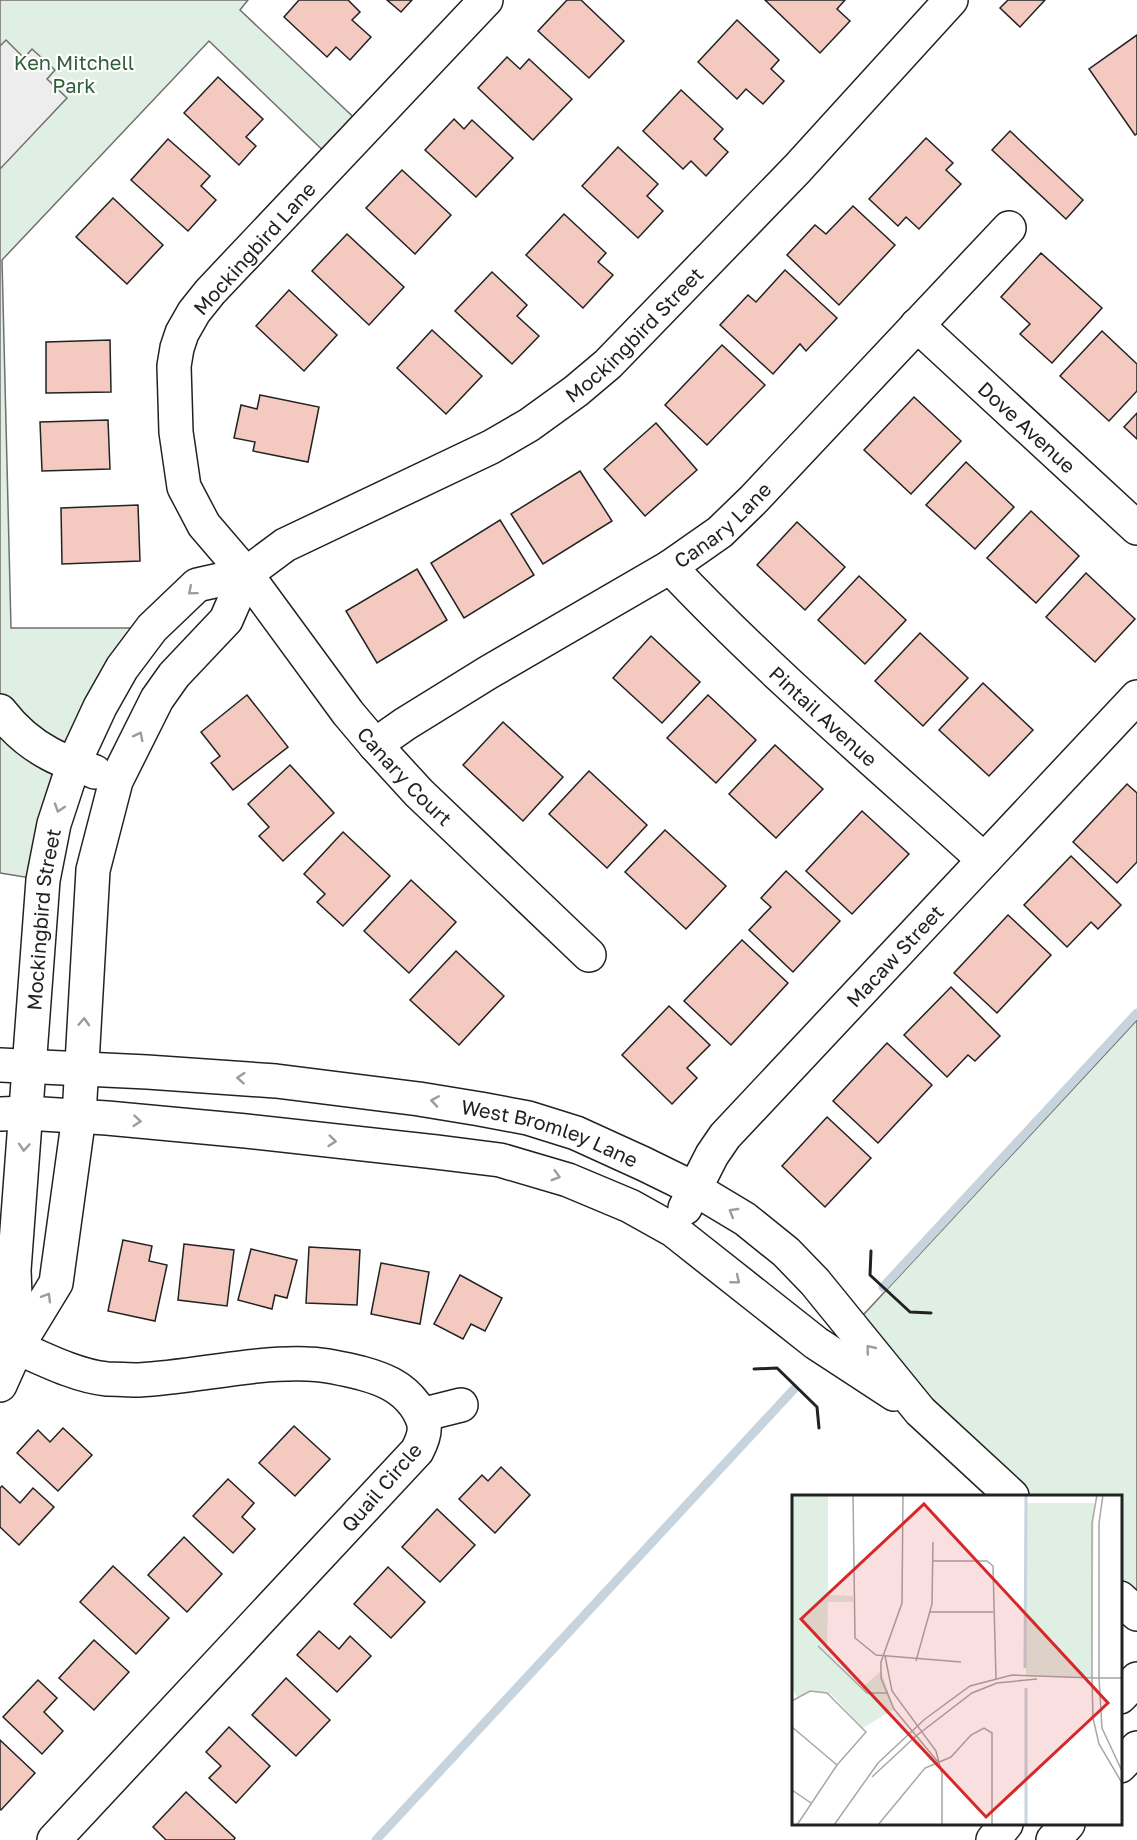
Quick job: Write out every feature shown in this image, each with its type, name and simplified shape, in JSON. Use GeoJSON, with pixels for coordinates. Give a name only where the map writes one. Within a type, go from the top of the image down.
{"type":"FeatureCollection","features":[{"type":"Feature","properties":{"kind":"street","name":"Mockingbird Lane"},"geometry":{"type":"LineString","coordinates":[[246,574],[204,525],[184,487],[176,432],[174,366],[182,333],[194,312],[210,292],[486,0]]}},
{"type":"Feature","properties":{"kind":"street","name":"Mockingbird Street"},"geometry":{"type":"LineString","coordinates":[[0,1385],[9,1343],[14,1270],[14,1066],[44,880],[54,824],[74,763],[100,707],[117,678],[152,628],[197,585],[246,574],[285,545],[491,447],[529,425],[576,391],[608,364],[797,169],[951,0]]}},
{"type":"Feature","properties":{"kind":"street","name":"Canary Lane"},"geometry":{"type":"LineString","coordinates":[[375,745],[489,672],[670,567],[720,532],[753,500],[1009,228]]}},
{"type":"Feature","properties":{"kind":"street","name":"Dove Avenue"},"geometry":{"type":"LineString","coordinates":[[917,325],[1137,528]]}},
{"type":"Feature","properties":{"kind":"street","name":"Pintail Avenue"},"geometry":{"type":"LineString","coordinates":[[670,567],[801,693],[984,860]]}},
{"type":"Feature","properties":{"kind":"street","name":"Mockingbird Street"},"geometry":{"type":"LineString","coordinates":[[9,1343],[56,1283],[79,1116],[93,870],[116,781],[157,699],[174,675],[226,620],[246,574]]}},
{"type":"Feature","properties":{"kind":"street","name":"Canary Court"},"geometry":{"type":"LineString","coordinates":[[246,574],[348,713],[375,745],[419,793],[589,955]]}},
{"type":"Feature","properties":{"kind":"street","name":"Macaw Street"},"geometry":{"type":"LineString","coordinates":[[673,1230],[725,1136],[1137,697]]}},
{"type":"Feature","properties":{"kind":"street"},"geometry":{"type":"LineString","coordinates":[[0,711],[27,739],[51,754],[116,781]]}},
{"type":"Feature","properties":{"kind":"street","name":"West Bromley Lane"},"geometry":{"type":"LineString","coordinates":[[14,1066],[276,1081],[480,1109],[528,1118],[576,1133],[695,1189],[745,1219],[786,1252],[815,1282],[920,1411],[1010,1495]]}},
{"type":"Feature","properties":{"kind":"street","name":"West Bromley Lane"},"geometry":{"type":"LineString","coordinates":[[13,1113],[79,1116],[246,1131],[500,1160],[568,1180],[630,1206],[673,1230],[816,1343],[920,1411]]}},
{"type":"Feature","properties":{"kind":"street","name":"Quail Circle"},"geometry":{"type":"LineString","coordinates":[[9,1343],[72,1370],[104,1378],[138,1380],[246,1367],[308,1364],[349,1370],[385,1379],[400,1389],[410,1398],[421,1414],[425,1429],[424,1438],[417,1451],[54,1840]]}},
{"type":"Feature","properties":{"kind":"street"},"geometry":{"type":"LineString","coordinates":[[421,1414],[461,1404]]}},
{"type":"Feature","properties":{"kind":"street"},"geometry":{"type":"LineString","coordinates":[[1122,1600],[1137,1614]]}},
{"type":"Feature","properties":{"kind":"street"},"geometry":{"type":"LineString","coordinates":[[1122,1695],[1137,1679]]}},
{"type":"Feature","properties":{"kind":"street"},"geometry":{"type":"LineString","coordinates":[[1122,1764],[1137,1748]]}},
{"type":"Feature","properties":{"kind":"street"},"geometry":{"type":"LineString","coordinates":[[993,1840],[1005,1825]]}},
{"type":"Feature","properties":{"kind":"street"},"geometry":{"type":"LineString","coordinates":[[1053,1840],[1067,1825]]}},
{"type":"Feature","properties":{"kind":"green space","name":"Ken Mitchell Park"},"geometry":{"type":"Polygon","coordinates":[[[0,0],[248,0],[240,10],[365,128],[334,161],[209,41],[2,260],[11,628],[152,628],[122,668],[43,880],[0,873],[0,0]]]}},
{"type":"Feature","properties":{"kind":"green space"},"geometry":{"type":"Polygon","coordinates":[[[1137,1020],[1137,1614],[1122,1599],[1122,1495],[1011,1495],[852,1327],[1137,1020]]]}},
{"type":"Feature","properties":{"kind":"shaded area"},"geometry":{"type":"Polygon","coordinates":[[[6,40],[24,58],[32,49],[55,70],[47,79],[67,98],[0,169],[0,46],[6,40]]]}},
{"type":"Feature","properties":{"kind":"building"},"geometry":{"type":"Polygon","coordinates":[[[299,0],[348,0],[360,12],[352,20],[371,37],[350,60],[336,47],[327,57],[284,17],[299,0]]]}},
{"type":"Feature","properties":{"kind":"building"},"geometry":{"type":"Polygon","coordinates":[[[387,0],[412,0],[401,12],[387,0]]]}},
{"type":"Feature","properties":{"kind":"building"},"geometry":{"type":"Polygon","coordinates":[[[567,0],[581,0],[624,41],[589,78],[538,31],[567,0]]]}},
{"type":"Feature","properties":{"kind":"building"},"geometry":{"type":"Polygon","coordinates":[[[765,0],[845,0],[837,9],[850,21],[820,53],[765,0]]]}},
{"type":"Feature","properties":{"kind":"building"},"geometry":{"type":"Polygon","coordinates":[[[1008,0],[1045,0],[1020,27],[1000,8],[1008,0]]]}},
{"type":"Feature","properties":{"kind":"building"},"geometry":{"type":"Polygon","coordinates":[[[737,20],[779,60],[771,69],[784,81],[763,104],[746,89],[737,99],[698,62],[737,20]]]}},
{"type":"Feature","properties":{"kind":"building"},"geometry":{"type":"Polygon","coordinates":[[[1137,35],[1137,134],[1135,135],[1089,69],[1137,35]]]}},
{"type":"Feature","properties":{"kind":"building"},"geometry":{"type":"Polygon","coordinates":[[[507,57],[520,69],[529,59],[572,99],[533,140],[478,88],[507,57]]]}},
{"type":"Feature","properties":{"kind":"building"},"geometry":{"type":"Polygon","coordinates":[[[218,77],[263,119],[246,137],[256,146],[239,165],[184,113],[218,77]]]}},
{"type":"Feature","properties":{"kind":"building"},"geometry":{"type":"Polygon","coordinates":[[[681,90],[723,129],[714,139],[728,152],[706,176],[691,161],[683,169],[643,131],[681,90]]]}},
{"type":"Feature","properties":{"kind":"building"},"geometry":{"type":"Polygon","coordinates":[[[454,119],[464,129],[472,120],[513,158],[476,197],[425,150],[454,119]]]}},
{"type":"Feature","properties":{"kind":"building"},"geometry":{"type":"Polygon","coordinates":[[[1010,131],[1083,200],[1066,219],[992,150],[1010,131]]]}},
{"type":"Feature","properties":{"kind":"building"},"geometry":{"type":"Polygon","coordinates":[[[926,138],[953,163],[946,170],[961,184],[919,229],[906,217],[898,226],[869,199],[926,138]]]}},
{"type":"Feature","properties":{"kind":"building"},"geometry":{"type":"Polygon","coordinates":[[[168,139],[210,176],[201,186],[216,200],[188,231],[131,180],[168,139]]]}},
{"type":"Feature","properties":{"kind":"building"},"geometry":{"type":"Polygon","coordinates":[[[618,147],[658,184],[647,196],[663,211],[638,238],[582,186],[618,147]]]}},
{"type":"Feature","properties":{"kind":"building"},"geometry":{"type":"Polygon","coordinates":[[[402,170],[451,215],[415,254],[366,208],[402,170]]]}},
{"type":"Feature","properties":{"kind":"building"},"geometry":{"type":"Polygon","coordinates":[[[113,198],[163,245],[127,284],[76,237],[113,198]]]}},
{"type":"Feature","properties":{"kind":"building"},"geometry":{"type":"Polygon","coordinates":[[[853,206],[895,245],[839,305],[787,255],[815,225],[826,234],[853,206]]]}},
{"type":"Feature","properties":{"kind":"building"},"geometry":{"type":"Polygon","coordinates":[[[564,214],[606,253],[598,262],[613,275],[583,308],[526,255],[564,214]]]}},
{"type":"Feature","properties":{"kind":"building"},"geometry":{"type":"Polygon","coordinates":[[[347,234],[404,287],[369,325],[312,271],[347,234]]]}},
{"type":"Feature","properties":{"kind":"building"},"geometry":{"type":"Polygon","coordinates":[[[1041,253],[1102,308],[1052,363],[1020,334],[1030,324],[1001,297],[1041,253]]]}},
{"type":"Feature","properties":{"kind":"building"},"geometry":{"type":"Polygon","coordinates":[[[785,270],[837,318],[806,351],[800,344],[773,374],[720,325],[748,295],[756,302],[785,270]]]}},
{"type":"Feature","properties":{"kind":"building"},"geometry":{"type":"Polygon","coordinates":[[[492,272],[527,305],[517,316],[539,336],[512,364],[455,311],[492,272]]]}},
{"type":"Feature","properties":{"kind":"building"},"geometry":{"type":"Polygon","coordinates":[[[289,290],[337,335],[304,371],[256,326],[289,290]]]}},
{"type":"Feature","properties":{"kind":"building"},"geometry":{"type":"Polygon","coordinates":[[[432,330],[482,376],[446,414],[397,368],[432,330]]]}},
{"type":"Feature","properties":{"kind":"building"},"geometry":{"type":"Polygon","coordinates":[[[1102,331],[1137,364],[1137,391],[1109,421],[1060,376],[1102,331]]]}},
{"type":"Feature","properties":{"kind":"building"},"geometry":{"type":"Polygon","coordinates":[[[110,340],[111,392],[46,393],[46,342],[110,340]]]}},
{"type":"Feature","properties":{"kind":"building"},"geometry":{"type":"Polygon","coordinates":[[[722,345],[765,385],[707,445],[665,405],[722,345]]]}},
{"type":"Feature","properties":{"kind":"building"},"geometry":{"type":"Polygon","coordinates":[[[260,395],[319,407],[308,462],[253,451],[255,442],[234,438],[241,405],[257,409],[260,395]]]}},
{"type":"Feature","properties":{"kind":"building"},"geometry":{"type":"Polygon","coordinates":[[[914,397],[961,441],[911,494],[864,450],[914,397]]]}},
{"type":"Feature","properties":{"kind":"building"},"geometry":{"type":"Polygon","coordinates":[[[1137,413],[1137,439],[1124,427],[1137,413]]]}},
{"type":"Feature","properties":{"kind":"building"},"geometry":{"type":"Polygon","coordinates":[[[108,420],[110,469],[42,471],[40,422],[108,420]]]}},
{"type":"Feature","properties":{"kind":"building"},"geometry":{"type":"Polygon","coordinates":[[[656,423],[697,470],[645,516],[604,469],[656,423]]]}},
{"type":"Feature","properties":{"kind":"building"},"geometry":{"type":"Polygon","coordinates":[[[966,462],[1014,507],[975,549],[926,505],[966,462]]]}},
{"type":"Feature","properties":{"kind":"building"},"geometry":{"type":"Polygon","coordinates":[[[580,471],[612,521],[543,564],[511,514],[580,471]]]}},
{"type":"Feature","properties":{"kind":"building"},"geometry":{"type":"Polygon","coordinates":[[[138,505],[140,561],[62,564],[61,508],[138,505]]]}},
{"type":"Feature","properties":{"kind":"building"},"geometry":{"type":"Polygon","coordinates":[[[1031,511],[1079,556],[1036,603],[987,558],[1031,511]]]}},
{"type":"Feature","properties":{"kind":"building"},"geometry":{"type":"Polygon","coordinates":[[[500,520],[534,575],[464,618],[431,563],[500,520]]]}},
{"type":"Feature","properties":{"kind":"building"},"geometry":{"type":"Polygon","coordinates":[[[797,522],[845,567],[805,610],[757,565],[797,522]]]}},
{"type":"Feature","properties":{"kind":"building"},"geometry":{"type":"Polygon","coordinates":[[[417,569],[447,620],[377,663],[346,611],[417,569]]]}},
{"type":"Feature","properties":{"kind":"building"},"geometry":{"type":"Polygon","coordinates":[[[1086,573],[1135,619],[1095,662],[1046,617],[1086,573]]]}},
{"type":"Feature","properties":{"kind":"building"},"geometry":{"type":"Polygon","coordinates":[[[859,576],[906,620],[865,664],[818,620],[859,576]]]}},
{"type":"Feature","properties":{"kind":"building"},"geometry":{"type":"Polygon","coordinates":[[[920,633],[968,678],[923,726],[875,681],[920,633]]]}},
{"type":"Feature","properties":{"kind":"building"},"geometry":{"type":"Polygon","coordinates":[[[651,636],[700,682],[662,723],[613,678],[651,636]]]}},
{"type":"Feature","properties":{"kind":"building"},"geometry":{"type":"Polygon","coordinates":[[[983,683],[1033,730],[989,776],[939,730],[983,683]]]}},
{"type":"Feature","properties":{"kind":"building"},"geometry":{"type":"Polygon","coordinates":[[[247,695],[288,747],[233,790],[211,763],[220,756],[201,732],[247,695]]]}},
{"type":"Feature","properties":{"kind":"building"},"geometry":{"type":"Polygon","coordinates":[[[708,695],[756,740],[716,783],[667,738],[708,695]]]}},
{"type":"Feature","properties":{"kind":"building"},"geometry":{"type":"Polygon","coordinates":[[[503,722],[563,777],[523,821],[463,765],[503,722]]]}},
{"type":"Feature","properties":{"kind":"building"},"geometry":{"type":"Polygon","coordinates":[[[775,745],[823,789],[776,838],[729,794],[775,745]]]}},
{"type":"Feature","properties":{"kind":"building"},"geometry":{"type":"Polygon","coordinates":[[[290,765],[334,813],[283,861],[259,836],[269,827],[248,804],[290,765]]]}},
{"type":"Feature","properties":{"kind":"building"},"geometry":{"type":"Polygon","coordinates":[[[589,771],[647,825],[607,868],[549,814],[589,771]]]}},
{"type":"Feature","properties":{"kind":"building"},"geometry":{"type":"Polygon","coordinates":[[[1127,784],[1137,793],[1137,862],[1117,883],[1073,842],[1127,784]]]}},
{"type":"Feature","properties":{"kind":"building"},"geometry":{"type":"Polygon","coordinates":[[[862,811],[909,854],[852,914],[806,871],[862,811]]]}},
{"type":"Feature","properties":{"kind":"building"},"geometry":{"type":"Polygon","coordinates":[[[665,830],[726,886],[686,929],[625,872],[665,830]]]}},
{"type":"Feature","properties":{"kind":"building"},"geometry":{"type":"Polygon","coordinates":[[[343,832],[390,876],[343,926],[317,902],[325,894],[304,874],[343,832]]]}},
{"type":"Feature","properties":{"kind":"building"},"geometry":{"type":"Polygon","coordinates":[[[1071,856],[1121,905],[1098,929],[1091,922],[1067,947],[1024,905],[1071,856]]]}},
{"type":"Feature","properties":{"kind":"building"},"geometry":{"type":"Polygon","coordinates":[[[786,871],[840,921],[793,972],[749,930],[771,907],[761,898],[786,871]]]}},
{"type":"Feature","properties":{"kind":"building"},"geometry":{"type":"Polygon","coordinates":[[[411,880],[456,922],[409,973],[364,931],[411,880]]]}},
{"type":"Feature","properties":{"kind":"building"},"geometry":{"type":"Polygon","coordinates":[[[1008,915],[1051,955],[997,1013],[954,973],[1008,915]]]}},
{"type":"Feature","properties":{"kind":"building"},"geometry":{"type":"Polygon","coordinates":[[[742,940],[788,983],[731,1045],[684,1001],[742,940]]]}},
{"type":"Feature","properties":{"kind":"building"},"geometry":{"type":"Polygon","coordinates":[[[456,951],[504,996],[459,1045],[410,1000],[456,951]]]}},
{"type":"Feature","properties":{"kind":"building"},"geometry":{"type":"Polygon","coordinates":[[[951,987],[1000,1036],[975,1061],[968,1055],[947,1077],[904,1035],[951,987]]]}},
{"type":"Feature","properties":{"kind":"building"},"geometry":{"type":"Polygon","coordinates":[[[669,1006],[710,1045],[687,1068],[697,1078],[672,1104],[622,1055],[669,1006]]]}},
{"type":"Feature","properties":{"kind":"building"},"geometry":{"type":"Polygon","coordinates":[[[887,1043],[932,1085],[878,1143],[833,1101],[887,1043]]]}},
{"type":"Feature","properties":{"kind":"building"},"geometry":{"type":"Polygon","coordinates":[[[827,1117],[871,1158],[825,1207],[782,1166],[827,1117]]]}},
{"type":"Feature","properties":{"kind":"building"},"geometry":{"type":"Polygon","coordinates":[[[123,1240],[152,1246],[149,1261],[167,1265],[155,1321],[108,1311],[123,1240]]]}},
{"type":"Feature","properties":{"kind":"building"},"geometry":{"type":"Polygon","coordinates":[[[184,1244],[234,1250],[227,1306],[178,1300],[184,1244]]]}},
{"type":"Feature","properties":{"kind":"building"},"geometry":{"type":"Polygon","coordinates":[[[309,1247],[360,1250],[357,1305],[306,1303],[309,1247]]]}},
{"type":"Feature","properties":{"kind":"building"},"geometry":{"type":"Polygon","coordinates":[[[251,1249],[297,1260],[287,1298],[275,1295],[272,1309],[238,1300],[251,1249]]]}},
{"type":"Feature","properties":{"kind":"building"},"geometry":{"type":"Polygon","coordinates":[[[381,1263],[429,1272],[420,1324],[371,1314],[381,1263]]]}},
{"type":"Feature","properties":{"kind":"building"},"geometry":{"type":"Polygon","coordinates":[[[460,1275],[502,1298],[485,1331],[471,1324],[463,1339],[434,1324],[460,1275]]]}},
{"type":"Feature","properties":{"kind":"building"},"geometry":{"type":"Polygon","coordinates":[[[294,1426],[330,1459],[295,1496],[259,1463],[294,1426]]]}},
{"type":"Feature","properties":{"kind":"building"},"geometry":{"type":"Polygon","coordinates":[[[63,1428],[92,1455],[58,1491],[17,1453],[38,1430],[50,1442],[63,1428]]]}},
{"type":"Feature","properties":{"kind":"building"},"geometry":{"type":"Polygon","coordinates":[[[501,1467],[530,1495],[495,1533],[459,1499],[482,1475],[488,1481],[501,1467]]]}},
{"type":"Feature","properties":{"kind":"building"},"geometry":{"type":"Polygon","coordinates":[[[228,1479],[254,1503],[242,1517],[255,1529],[233,1553],[193,1516],[228,1479]]]}},
{"type":"Feature","properties":{"kind":"building"},"geometry":{"type":"Polygon","coordinates":[[[2,1486],[20,1503],[33,1488],[54,1507],[19,1545],[0,1527],[0,1488],[2,1486]]]}},
{"type":"Feature","properties":{"kind":"building"},"geometry":{"type":"Polygon","coordinates":[[[437,1509],[475,1545],[440,1582],[402,1547],[437,1509]]]}},
{"type":"Feature","properties":{"kind":"building"},"geometry":{"type":"Polygon","coordinates":[[[184,1537],[222,1574],[187,1612],[148,1575],[184,1537]]]}},
{"type":"Feature","properties":{"kind":"building"},"geometry":{"type":"Polygon","coordinates":[[[113,1566],[169,1618],[136,1654],[80,1602],[113,1566]]]}},
{"type":"Feature","properties":{"kind":"building"},"geometry":{"type":"Polygon","coordinates":[[[388,1567],[425,1602],[391,1638],[354,1604],[388,1567]]]}},
{"type":"Feature","properties":{"kind":"building"},"geometry":{"type":"Polygon","coordinates":[[[319,1631],[339,1649],[350,1636],[371,1656],[337,1692],[297,1655],[319,1631]]]}},
{"type":"Feature","properties":{"kind":"building"},"geometry":{"type":"Polygon","coordinates":[[[94,1640],[129,1672],[94,1710],[59,1678],[94,1640]]]}},
{"type":"Feature","properties":{"kind":"building"},"geometry":{"type":"Polygon","coordinates":[[[286,1678],[330,1720],[296,1756],[252,1715],[286,1678]]]}},
{"type":"Feature","properties":{"kind":"building"},"geometry":{"type":"Polygon","coordinates":[[[38,1680],[57,1698],[44,1712],[63,1731],[42,1754],[3,1717],[38,1680]]]}},
{"type":"Feature","properties":{"kind":"building"},"geometry":{"type":"Polygon","coordinates":[[[229,1727],[270,1766],[236,1803],[209,1778],[221,1766],[206,1752],[229,1727]]]}},
{"type":"Feature","properties":{"kind":"building"},"geometry":{"type":"Polygon","coordinates":[[[0,1740],[35,1773],[1,1810],[0,1809],[0,1740]]]}},
{"type":"Feature","properties":{"kind":"building"},"geometry":{"type":"Polygon","coordinates":[[[186,1792],[235,1838],[234,1840],[166,1840],[153,1827],[186,1792]]]}},
{"type":"Feature","properties":{"kind":"waterway"},"geometry":{"type":"LineString","coordinates":[[883,1287],[1137,1013]]}},
{"type":"Feature","properties":{"kind":"waterway"},"geometry":{"type":"LineString","coordinates":[[376,1840],[794,1389]]}},
{"type":"Feature","properties":{"kind":"wall"},"geometry":{"type":"LineString","coordinates":[[871,1251],[870,1275],[910,1312],[931,1313]]}},
{"type":"Feature","properties":{"kind":"wall"},"geometry":{"type":"LineString","coordinates":[[754,1369],[777,1368],[817,1407],[819,1428]]}}]}
